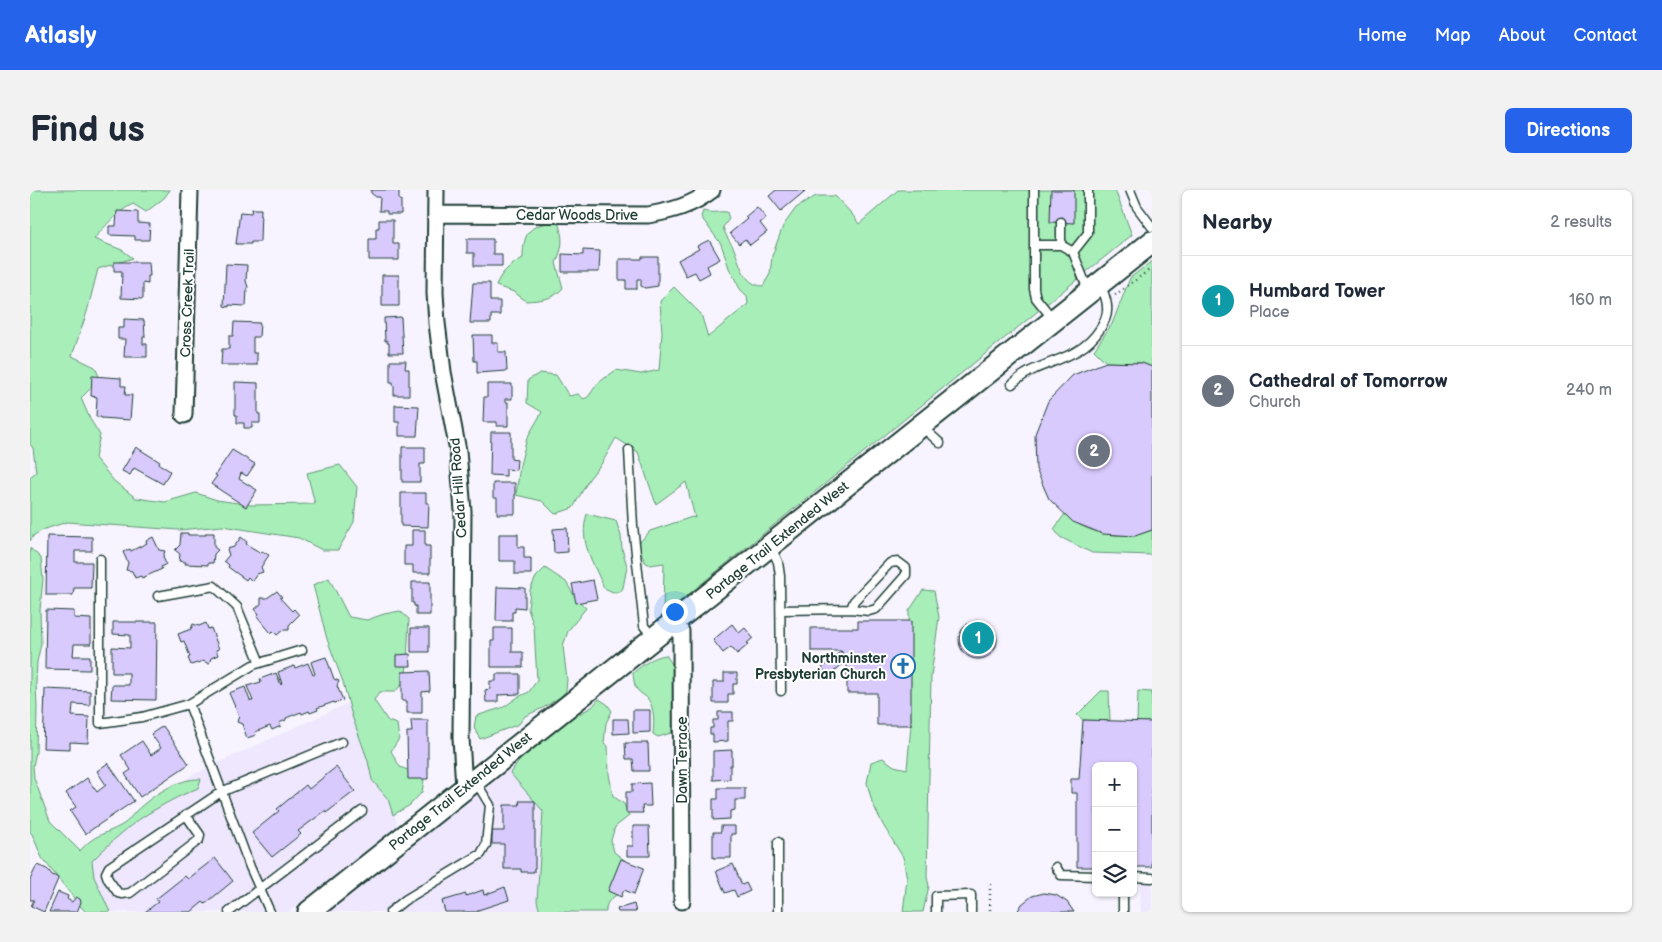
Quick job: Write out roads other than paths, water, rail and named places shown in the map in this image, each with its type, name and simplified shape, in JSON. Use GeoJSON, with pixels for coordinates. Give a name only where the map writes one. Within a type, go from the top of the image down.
{"type":"FeatureCollection","features":[{"type":"Feature","properties":{"kind":"main road","name":"Portage Trail Extended West"},"geometry":{"type":"LineString","coordinates":[[309,912],[1152,242]]}},
{"type":"Feature","properties":{"kind":"street","name":"Cross Creek Trail"},"geometry":{"type":"LineString","coordinates":[[184,415],[190,190]]}},
{"type":"Feature","properties":{"kind":"street","name":"Cedar Hill Road"},"geometry":{"type":"LineString","coordinates":[[436,190],[435,293],[437,323],[443,372],[458,452],[463,511],[461,738],[469,784]]}},
{"type":"Feature","properties":{"kind":"street","name":"Cedar Woods Drive"},"geometry":{"type":"LineString","coordinates":[[436,214],[648,215],[678,209],[712,190]]}},
{"type":"Feature","properties":{"kind":"street","name":"Dawn Terrace"},"geometry":{"type":"LineString","coordinates":[[674,622],[681,631],[682,901]]}},
{"type":"Feature","properties":{"kind":"lane"},"geometry":{"type":"LineString","coordinates":[[1034,190],[1034,289],[1036,298],[1054,320]]}},
{"type":"Feature","properties":{"kind":"lane"},"geometry":{"type":"LineString","coordinates":[[1073,252],[1088,234],[1088,190]]}},
{"type":"Feature","properties":{"kind":"lane"},"geometry":{"type":"LineString","coordinates":[[1130,190],[1137,207],[1152,228]]}},
{"type":"Feature","properties":{"kind":"lane"},"geometry":{"type":"LineString","coordinates":[[1061,222],[1061,245]]}},
{"type":"Feature","properties":{"kind":"lane"},"geometry":{"type":"LineString","coordinates":[[1012,384],[1023,375],[1077,352],[1086,346],[1094,338],[1104,322],[1108,310],[1073,252],[1061,245],[1034,245]]}},
{"type":"Feature","properties":{"kind":"lane"},"geometry":{"type":"LineString","coordinates":[[921,425],[940,443]]}},
{"type":"Feature","properties":{"kind":"lane"},"geometry":{"type":"LineString","coordinates":[[629,450],[633,526],[644,626],[654,638]]}},
{"type":"Feature","properties":{"kind":"lane"},"geometry":{"type":"LineString","coordinates":[[770,545],[778,562],[780,576],[781,692]]}},
{"type":"Feature","properties":{"kind":"lane"},"geometry":{"type":"LineString","coordinates":[[100,559],[100,723],[142,717],[189,704],[253,665],[302,650]]}},
{"type":"Feature","properties":{"kind":"lane"},"geometry":{"type":"LineString","coordinates":[[781,610],[876,609],[906,575],[906,568],[898,562],[890,563],[854,601],[851,609]]}},
{"type":"Feature","properties":{"kind":"lane"},"geometry":{"type":"LineString","coordinates":[[158,596],[214,586],[236,607],[260,663]]}},
{"type":"Feature","properties":{"kind":"lane"},"geometry":{"type":"LineString","coordinates":[[189,704],[221,792],[270,912]]}},
{"type":"Feature","properties":{"kind":"lane"},"geometry":{"type":"LineString","coordinates":[[186,815],[200,835],[199,840],[130,892],[122,894],[118,892],[108,879],[106,873],[109,867],[186,815],[221,792],[342,742]]}},
{"type":"Feature","properties":{"kind":"lane"},"geometry":{"type":"LineString","coordinates":[[390,912],[406,900],[481,854],[486,846],[490,805],[469,784]]}},
{"type":"Feature","properties":{"kind":"lane"},"geometry":{"type":"LineString","coordinates":[[230,912],[362,811]]}},
{"type":"Feature","properties":{"kind":"lane"},"geometry":{"type":"LineString","coordinates":[[778,842],[778,912]]}},
{"type":"Feature","properties":{"kind":"lane"},"geometry":{"type":"LineString","coordinates":[[1056,867],[1060,874],[1092,876]]}},
{"type":"Feature","properties":{"kind":"lane"},"geometry":{"type":"LineString","coordinates":[[1137,877],[1152,878]]}},
{"type":"Feature","properties":{"kind":"lane"},"geometry":{"type":"LineString","coordinates":[[936,912],[936,896],[971,895],[971,912]]}},
{"type":"Feature","properties":{"kind":"lane"},"geometry":{"type":"LineString","coordinates":[[1123,897],[1123,912]]}},
{"type":"Feature","properties":{"kind":"place","name":"Cathedral of Tomorrow"},"geometry":{"type":"Point","coordinates":[1094,451]}},
{"type":"Feature","properties":{"kind":"place","name":"Humbard Tower"},"geometry":{"type":"Point","coordinates":[978,638]}},
{"type":"Feature","properties":{"kind":"place","name":"Northminster Presbyterian Church"},"geometry":{"type":"Point","coordinates":[903,666]}}]}
